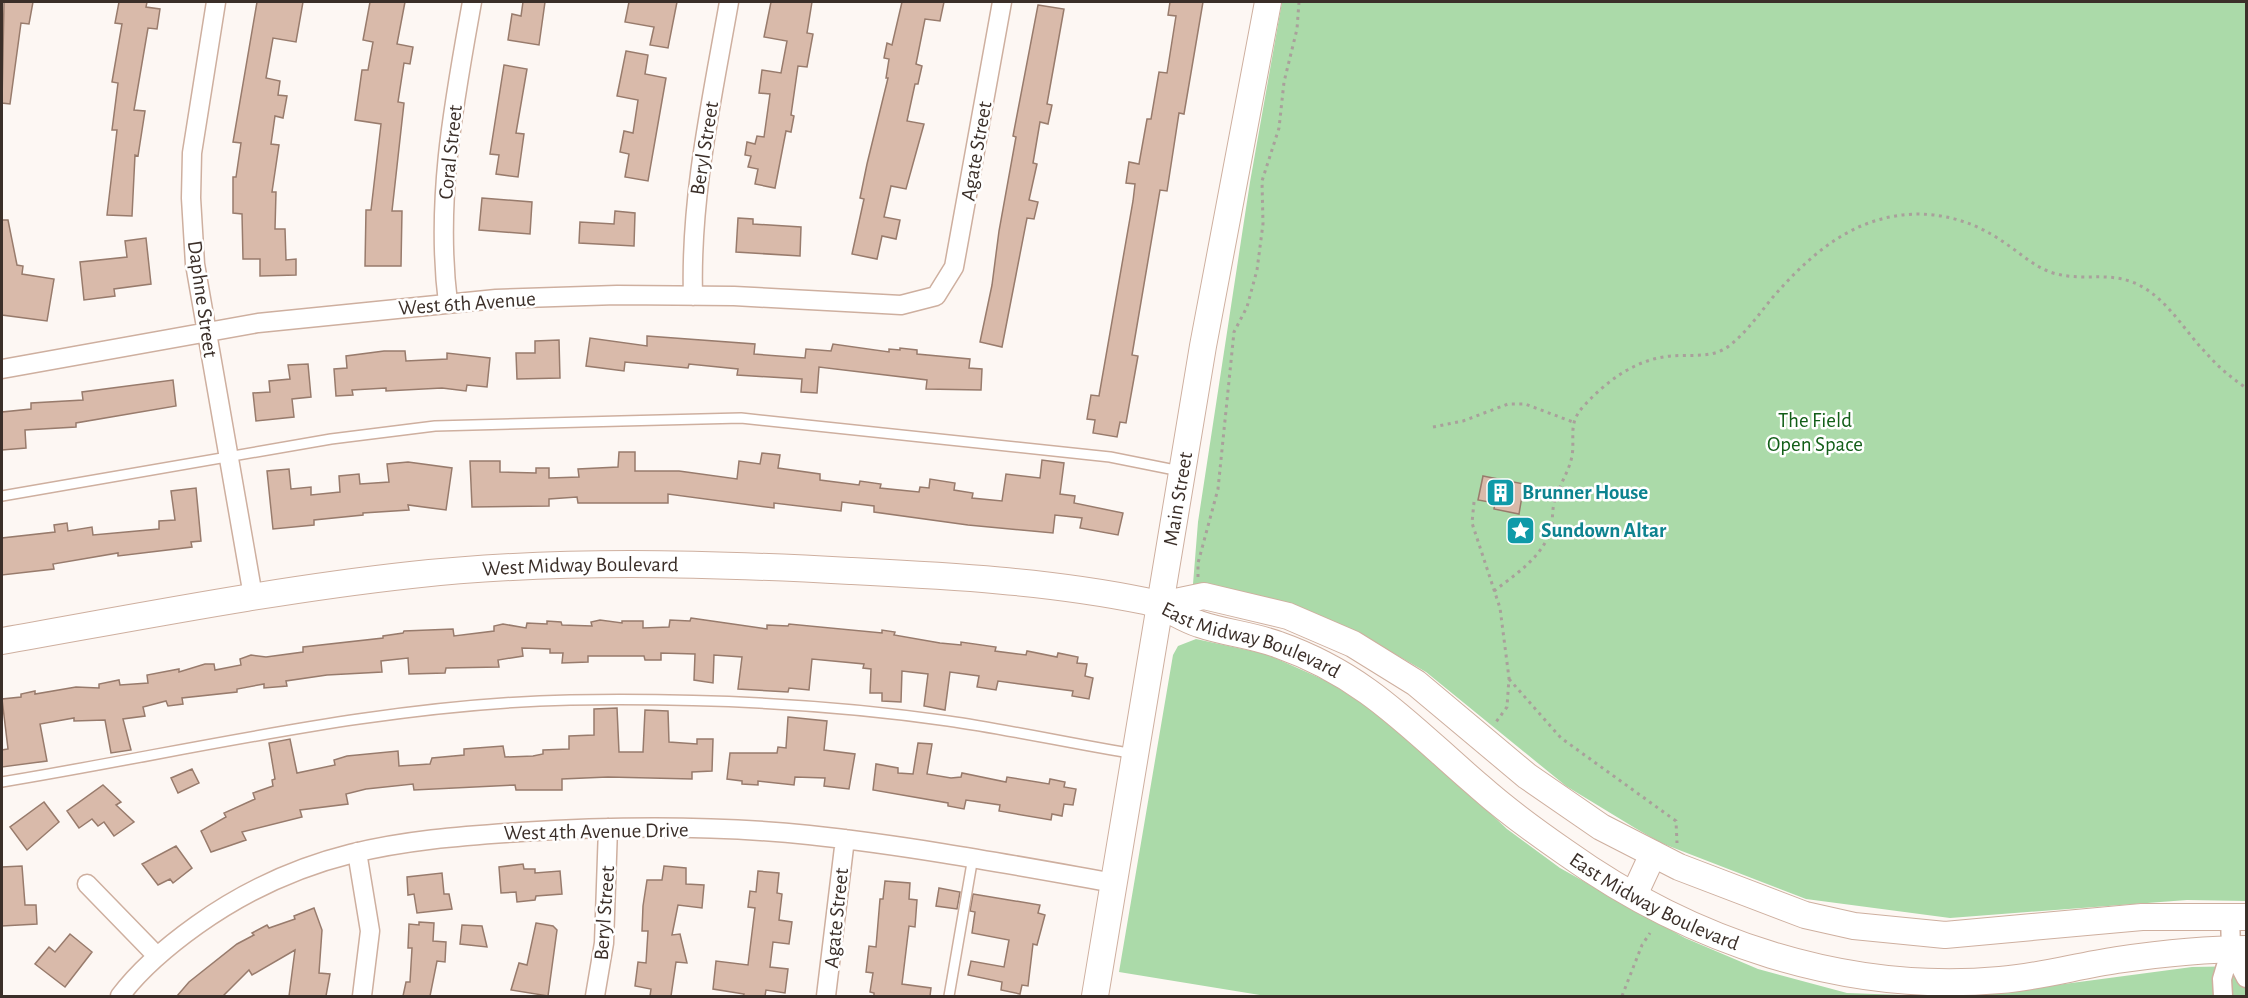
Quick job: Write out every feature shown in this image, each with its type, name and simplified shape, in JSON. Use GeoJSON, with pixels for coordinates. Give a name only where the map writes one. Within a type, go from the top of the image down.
{"type":"FeatureCollection","features":[{"type":"Feature","properties":{"kind":"main road","name":"Main Street"},"geometry":{"type":"LineString","coordinates":[[1095,996],[1182,471],[1268,2]]}},
{"type":"Feature","properties":{"kind":"main road","name":"West Midway Boulevard"},"geometry":{"type":"LineString","coordinates":[[2,641],[253,596],[414,574],[596,563],[715,563],[963,577],[1104,594],[1161,605]]}},
{"type":"Feature","properties":{"kind":"main road","name":"East Midway Boulevard"},"geometry":{"type":"LineString","coordinates":[[1161,605],[1204,596],[1288,616],[1322,630],[1390,666],[1432,696],[1569,807],[1784,909],[1829,921],[1888,931],[1945,935],[2085,921],[2238,916]]}},
{"type":"Feature","properties":{"kind":"main road","name":"East Midway Boulevard"},"geometry":{"type":"LineString","coordinates":[[1161,605],[1197,624],[1237,632],[1289,648],[1361,684],[1410,722],[1479,787],[1573,858],[1635,895],[1715,935],[1758,951],[1821,970],[1901,982],[1999,980],[2119,960],[2239,949]]}},
{"type":"Feature","properties":{"kind":"main road"},"geometry":{"type":"LineString","coordinates":[[1635,895],[1665,851]]}},
{"type":"Feature","properties":{"kind":"street","name":"Daphne Street"},"geometry":{"type":"LineString","coordinates":[[216,2],[192,153],[191,198],[195,264],[253,596]]}},
{"type":"Feature","properties":{"kind":"street","name":"Coral Street"},"geometry":{"type":"LineString","coordinates":[[448,303],[444,184],[472,2]]}},
{"type":"Feature","properties":{"kind":"street","name":"Beryl Street"},"geometry":{"type":"LineString","coordinates":[[693,296],[692,253],[695,206],[729,2]]}},
{"type":"Feature","properties":{"kind":"street","name":"Agate Street"},"geometry":{"type":"LineString","coordinates":[[936,296],[954,267],[1002,2]]}},
{"type":"Feature","properties":{"kind":"street","name":"West 6th Avenue"},"geometry":{"type":"LineString","coordinates":[[2,369],[270,322],[448,303],[605,295],[693,296],[901,305],[917,303],[936,296]]}},
{"type":"Feature","properties":{"kind":"street","name":"Beryl Street"},"geometry":{"type":"LineString","coordinates":[[595,996],[604,943],[608,882],[608,828]]}},
{"type":"Feature","properties":{"kind":"street","name":"West 4th Avenue Drive"},"geometry":{"type":"LineString","coordinates":[[120,996],[157,956],[225,905],[275,879],[319,861],[407,842],[608,828],[725,829],[844,839],[973,857],[1115,883]]}},
{"type":"Feature","properties":{"kind":"street","name":"Agate Street"},"geometry":{"type":"LineString","coordinates":[[826,996],[844,839]]}},
{"type":"Feature","properties":{"kind":"street"},"geometry":{"type":"LineString","coordinates":[[357,852],[370,931],[362,996]]}},
{"type":"Feature","properties":{"kind":"street"},"geometry":{"type":"LineString","coordinates":[[87,884],[157,956]]}},
{"type":"Feature","properties":{"kind":"street"},"geometry":{"type":"LineString","coordinates":[[2238,916],[2239,949],[2247,978]]}},
{"type":"Feature","properties":{"kind":"street"},"geometry":{"type":"LineString","coordinates":[[2223,996],[2222,979],[2239,949]]}},
{"type":"Feature","properties":{"kind":"lane"},"geometry":{"type":"LineString","coordinates":[[2,496],[229,456],[435,426],[741,418],[1110,457],[1182,471]]}},
{"type":"Feature","properties":{"kind":"lane"},"geometry":{"type":"LineString","coordinates":[[2,782],[324,723],[438,710],[568,700],[752,702],[948,721],[1136,755]]}},
{"type":"Feature","properties":{"kind":"lane"},"geometry":{"type":"LineString","coordinates":[[949,996],[973,857]]}},
{"type":"Feature","properties":{"kind":"path"},"geometry":{"type":"LineString","coordinates":[[1196,581],[1218,489],[1234,332],[1247,307],[1257,270],[1263,224],[1262,181],[1279,128],[1284,81],[1297,29],[1299,2]]}},
{"type":"Feature","properties":{"kind":"path"},"geometry":{"type":"LineString","coordinates":[[1494,591],[1521,570],[1544,546],[1554,504],[1572,456],[1573,422],[1581,409],[1610,381],[1632,366],[1646,360],[1671,356],[1701,356],[1728,347],[1816,255],[1843,235],[1869,222],[1900,214],[1926,214],[1972,224],[2000,240],[2038,267],[2054,274],[2079,277],[2121,277],[2148,291],[2218,365],[2247,388]]}},
{"type":"Feature","properties":{"kind":"path"},"geometry":{"type":"LineString","coordinates":[[1433,427],[1463,421],[1508,404],[1525,404],[1573,422]]}},
{"type":"Feature","properties":{"kind":"path"},"geometry":{"type":"LineString","coordinates":[[1474,502],[1472,523],[1500,608],[1509,678],[1507,707],[1484,739]]}},
{"type":"Feature","properties":{"kind":"path"},"geometry":{"type":"LineString","coordinates":[[1509,678],[1561,738],[1676,821],[1665,851]]}},
{"type":"Feature","properties":{"kind":"path"},"geometry":{"type":"LineString","coordinates":[[1622,996],[1642,945],[1650,933]]}},
{"type":"Feature","properties":{"kind":"green space","name":"The Field Open Space"},"geometry":{"type":"Polygon","coordinates":[[[1282,2],[2246,2],[2246,901],[2187,900],[1950,918],[1806,899],[1661,843],[1635,828],[1566,786],[1426,672],[1360,634],[1286,605],[1193,584],[1198,522],[1250,182],[1282,2]]]}},
{"type":"Feature","properties":{"kind":"green space"},"geometry":{"type":"Polygon","coordinates":[[[1196,639],[1266,654],[1329,682],[1398,727],[1507,829],[1560,868],[1685,938],[1758,969],[1847,993],[1929,996],[1266,996],[1119,972],[1173,655],[1178,646],[1196,639]]]}},
{"type":"Feature","properties":{"kind":"green space"},"geometry":{"type":"Polygon","coordinates":[[[2246,966],[2246,996],[1974,996],[2192,967],[2246,966]]]}},
{"type":"Feature","properties":{"kind":"building"},"geometry":{"type":"Polygon","coordinates":[[[4,2],[33,2],[29,24],[21,23],[10,104],[2,103],[4,2]]]}},
{"type":"Feature","properties":{"kind":"building"},"geometry":{"type":"Polygon","coordinates":[[[119,2],[147,2],[146,7],[160,9],[157,29],[148,28],[134,110],[145,111],[138,156],[135,155],[132,216],[107,215],[117,130],[112,130],[118,83],[112,82],[122,24],[115,23],[119,2]]]}},
{"type":"Feature","properties":{"kind":"building"},"geometry":{"type":"Polygon","coordinates":[[[257,2],[303,2],[296,42],[273,38],[266,78],[280,81],[278,95],[287,96],[283,118],[275,116],[271,144],[279,145],[272,192],[276,192],[275,229],[285,229],[286,260],[296,259],[296,275],[260,276],[260,259],[243,259],[242,214],[233,213],[233,177],[236,177],[241,143],[233,142],[257,2]]]}},
{"type":"Feature","properties":{"kind":"building"},"geometry":{"type":"Polygon","coordinates":[[[370,2],[405,2],[397,44],[413,47],[410,64],[404,63],[398,102],[404,103],[392,211],[402,211],[401,266],[365,266],[366,210],[371,210],[381,124],[355,120],[362,70],[368,70],[373,42],[363,40],[370,2]]]}},
{"type":"Feature","properties":{"kind":"building"},"geometry":{"type":"Polygon","coordinates":[[[523,2],[545,2],[539,45],[508,40],[512,14],[521,16],[523,2]]]}},
{"type":"Feature","properties":{"kind":"building"},"geometry":{"type":"Polygon","coordinates":[[[629,2],[677,2],[668,48],[650,45],[654,27],[625,22],[629,2]]]}},
{"type":"Feature","properties":{"kind":"building"},"geometry":{"type":"Polygon","coordinates":[[[771,2],[812,2],[807,33],[813,34],[807,67],[798,66],[791,132],[786,131],[775,188],[755,184],[758,169],[748,167],[751,156],[745,155],[747,142],[755,144],[757,136],[764,137],[770,94],[759,93],[762,70],[781,73],[787,41],[764,37],[771,2]]]}},
{"type":"Feature","properties":{"kind":"building"},"geometry":{"type":"Polygon","coordinates":[[[902,2],[944,2],[940,21],[925,19],[916,64],[922,66],[918,84],[915,84],[907,121],[924,124],[906,189],[891,186],[884,217],[900,220],[896,239],[882,236],[877,259],[852,254],[864,199],[860,198],[888,78],[886,78],[889,59],[884,58],[887,43],[892,45],[902,2]]]}},
{"type":"Feature","properties":{"kind":"building"},"geometry":{"type":"Polygon","coordinates":[[[1170,2],[1203,2],[1184,114],[1179,113],[1167,191],[1160,190],[1132,355],[1138,356],[1126,423],[1120,422],[1117,437],[1093,433],[1095,420],[1087,419],[1091,395],[1099,396],[1133,201],[1135,184],[1126,183],[1129,162],[1139,164],[1147,119],[1151,119],[1159,72],[1167,73],[1176,16],[1168,15],[1170,2]]]}},
{"type":"Feature","properties":{"kind":"building"},"geometry":{"type":"Polygon","coordinates":[[[1038,5],[1064,9],[1047,104],[1052,105],[1048,124],[1040,122],[1033,163],[1037,164],[1029,200],[1038,202],[1034,219],[1027,218],[1002,347],[980,342],[992,285],[1016,137],[1013,136],[1038,5]]]}},
{"type":"Feature","properties":{"kind":"building"},"geometry":{"type":"Polygon","coordinates":[[[626,51],[648,55],[645,74],[666,78],[648,181],[625,177],[629,154],[620,152],[624,131],[633,133],[638,100],[617,96],[626,51]]]}},
{"type":"Feature","properties":{"kind":"building"},"geometry":{"type":"Polygon","coordinates":[[[504,65],[527,69],[516,133],[524,134],[518,177],[496,174],[499,155],[490,154],[504,65]]]}},
{"type":"Feature","properties":{"kind":"building"},"geometry":{"type":"Polygon","coordinates":[[[482,198],[532,202],[530,234],[479,230],[482,198]]]}},
{"type":"Feature","properties":{"kind":"building"},"geometry":{"type":"Polygon","coordinates":[[[615,211],[635,213],[634,246],[579,243],[580,222],[614,224],[615,211]]]}},
{"type":"Feature","properties":{"kind":"building"},"geometry":{"type":"Polygon","coordinates":[[[738,218],[753,219],[753,224],[801,227],[800,256],[736,252],[738,218]]]}},
{"type":"Feature","properties":{"kind":"building"},"geometry":{"type":"Polygon","coordinates":[[[2,220],[8,220],[17,265],[23,266],[22,274],[54,279],[47,321],[2,315],[2,220]]]}},
{"type":"Feature","properties":{"kind":"building"},"geometry":{"type":"Polygon","coordinates":[[[146,238],[151,284],[114,289],[115,296],[84,300],[80,262],[127,257],[125,241],[146,238]]]}},
{"type":"Feature","properties":{"kind":"building"},"geometry":{"type":"Polygon","coordinates":[[[647,336],[755,344],[754,354],[805,358],[806,349],[831,351],[833,344],[889,352],[889,349],[900,350],[900,348],[917,350],[917,354],[970,359],[969,368],[982,369],[981,390],[926,389],[927,380],[819,367],[817,393],[801,392],[802,379],[737,375],[738,369],[689,364],[688,368],[625,362],[624,371],[586,366],[590,338],[647,346],[647,336]]]}},
{"type":"Feature","properties":{"kind":"building"},"geometry":{"type":"Polygon","coordinates":[[[559,340],[560,378],[517,379],[516,353],[535,353],[535,341],[559,340]]]}},
{"type":"Feature","properties":{"kind":"building"},"geometry":{"type":"Polygon","coordinates":[[[405,351],[406,361],[447,359],[447,353],[490,358],[487,387],[467,385],[466,391],[442,388],[352,390],[353,395],[336,396],[334,369],[347,368],[346,356],[405,351]]]}},
{"type":"Feature","properties":{"kind":"building"},"geometry":{"type":"Polygon","coordinates":[[[308,364],[311,397],[292,399],[294,417],[256,421],[253,393],[270,392],[269,381],[290,379],[288,365],[308,364]]]}},
{"type":"Feature","properties":{"kind":"building"},"geometry":{"type":"Polygon","coordinates":[[[173,380],[176,406],[76,423],[76,427],[25,430],[26,448],[2,450],[2,412],[31,409],[31,403],[83,400],[82,392],[173,380]]]}},
{"type":"Feature","properties":{"kind":"building"},"geometry":{"type":"Polygon","coordinates":[[[619,452],[635,452],[635,471],[679,471],[737,479],[739,461],[760,464],[762,453],[780,455],[778,468],[820,474],[820,480],[859,485],[860,481],[881,484],[880,488],[919,492],[920,487],[929,488],[930,479],[955,483],[954,490],[973,493],[972,498],[1002,501],[1006,474],[1040,478],[1042,460],[1064,463],[1060,494],[1075,496],[1074,503],[1123,513],[1118,535],[1080,528],[1082,518],[1055,515],[1053,533],[968,525],[874,512],[874,506],[842,502],[841,511],[774,503],[774,508],[668,494],[668,503],[578,503],[577,497],[549,499],[549,506],[472,507],[470,461],[500,461],[500,472],[536,473],[536,468],[549,468],[549,478],[579,477],[578,469],[618,467],[619,452]]]}},
{"type":"Feature","properties":{"kind":"building"},"geometry":{"type":"Polygon","coordinates":[[[408,462],[452,468],[446,510],[408,505],[409,510],[363,513],[363,515],[314,520],[314,525],[273,529],[267,471],[289,469],[291,489],[311,487],[311,495],[340,492],[339,476],[359,474],[360,484],[389,482],[387,464],[408,462]]]}},
{"type":"Feature","properties":{"kind":"building","name":"Brunner House"},"geometry":{"type":"Polygon","coordinates":[[[1483,476],[1524,484],[1519,514],[1494,509],[1495,503],[1478,500],[1483,476]]]}},
{"type":"Feature","properties":{"kind":"building"},"geometry":{"type":"Polygon","coordinates":[[[196,488],[201,541],[191,542],[192,547],[118,556],[118,553],[53,564],[54,569],[2,575],[2,538],[55,532],[54,525],[67,523],[68,531],[92,527],[93,535],[159,529],[159,521],[175,520],[171,491],[196,488]]]}},
{"type":"Feature","properties":{"kind":"building"},"geometry":{"type":"Polygon","coordinates":[[[691,618],[767,629],[767,625],[788,626],[789,624],[882,633],[882,630],[895,632],[894,635],[940,643],[961,645],[961,642],[996,647],[995,651],[1026,655],[1027,651],[1057,657],[1058,653],[1078,657],[1077,663],[1087,664],[1085,676],[1093,678],[1089,699],[1072,696],[1073,691],[998,681],[996,690],[977,687],[979,676],[950,672],[945,710],[924,706],[928,674],[902,671],[901,702],[882,701],[882,693],[870,693],[871,669],[863,668],[864,664],[812,659],[809,690],[789,688],[788,692],[738,689],[742,657],[714,655],[713,683],[694,680],[695,654],[661,653],[661,660],[645,660],[644,656],[588,656],[588,662],[562,663],[563,653],[550,653],[550,649],[522,648],[523,656],[498,660],[499,667],[446,668],[445,673],[409,674],[408,658],[381,661],[382,672],[327,675],[286,681],[287,686],[264,688],[264,684],[237,689],[237,692],[182,698],[183,704],[168,706],[166,701],[143,707],[145,716],[123,719],[131,750],[111,753],[105,720],[74,721],[74,718],[40,724],[47,761],[2,767],[2,750],[8,749],[2,699],[21,697],[21,694],[76,687],[99,688],[99,684],[119,680],[120,685],[148,683],[147,675],[179,669],[179,672],[205,664],[214,664],[215,670],[241,665],[240,659],[251,655],[266,657],[303,652],[303,647],[383,638],[383,636],[404,631],[453,629],[454,636],[494,631],[494,626],[503,624],[526,628],[527,623],[547,624],[547,621],[561,622],[562,625],[592,626],[591,622],[600,620],[622,623],[622,621],[643,621],[643,628],[669,627],[670,620],[690,621],[691,618]]]}},
{"type":"Feature","properties":{"kind":"building"},"geometry":{"type":"Polygon","coordinates":[[[617,708],[619,752],[643,752],[645,710],[668,711],[669,742],[697,744],[697,739],[713,739],[712,771],[692,772],[692,779],[608,777],[562,779],[562,790],[516,790],[515,785],[414,790],[413,784],[366,789],[346,794],[348,804],[300,810],[302,817],[242,832],[246,840],[211,852],[201,831],[226,817],[224,813],[255,799],[253,793],[273,786],[272,780],[275,779],[269,743],[290,739],[297,773],[335,765],[334,760],[347,756],[398,751],[399,766],[430,764],[432,758],[464,755],[464,749],[503,746],[505,757],[533,756],[543,754],[543,750],[569,749],[569,736],[594,735],[594,709],[617,708]]]}},
{"type":"Feature","properties":{"kind":"building"},"geometry":{"type":"Polygon","coordinates":[[[788,717],[827,721],[824,750],[855,754],[849,789],[824,786],[825,778],[795,777],[794,785],[758,781],[758,785],[742,784],[742,781],[727,779],[730,753],[777,753],[778,747],[786,748],[788,717]]]}},
{"type":"Feature","properties":{"kind":"building"},"geometry":{"type":"Polygon","coordinates":[[[918,743],[932,744],[927,774],[951,778],[961,777],[962,773],[1006,782],[1007,777],[1049,784],[1050,779],[1065,782],[1064,787],[1076,789],[1073,805],[1064,804],[1062,816],[1052,814],[1051,820],[999,811],[1000,805],[966,800],[964,809],[948,806],[948,803],[873,790],[876,764],[898,768],[898,773],[913,774],[918,743]]]}},
{"type":"Feature","properties":{"kind":"building"},"geometry":{"type":"Polygon","coordinates":[[[192,769],[199,783],[178,793],[171,778],[192,769]]]}},
{"type":"Feature","properties":{"kind":"building"},"geometry":{"type":"Polygon","coordinates":[[[103,785],[121,802],[116,805],[134,822],[114,836],[104,822],[98,826],[92,819],[79,828],[67,811],[103,785]]]}},
{"type":"Feature","properties":{"kind":"building"},"geometry":{"type":"Polygon","coordinates":[[[44,802],[59,822],[27,850],[10,827],[44,802]]]}},
{"type":"Feature","properties":{"kind":"building"},"geometry":{"type":"Polygon","coordinates":[[[176,846],[192,868],[173,883],[170,879],[158,885],[142,864],[176,846]]]}},
{"type":"Feature","properties":{"kind":"building"},"geometry":{"type":"Polygon","coordinates":[[[523,864],[524,869],[535,869],[535,873],[560,871],[562,894],[536,896],[535,900],[517,902],[516,892],[501,893],[499,867],[523,864]]]}},
{"type":"Feature","properties":{"kind":"building"},"geometry":{"type":"Polygon","coordinates":[[[22,866],[25,905],[36,905],[37,924],[2,926],[2,867],[22,866]]]}},
{"type":"Feature","properties":{"kind":"building"},"geometry":{"type":"Polygon","coordinates":[[[664,866],[686,868],[686,884],[704,885],[702,908],[678,905],[672,935],[680,934],[687,963],[676,962],[671,996],[650,996],[651,989],[635,986],[638,962],[646,963],[648,931],[642,931],[643,906],[647,880],[662,880],[664,866]]]}},
{"type":"Feature","properties":{"kind":"building"},"geometry":{"type":"Polygon","coordinates":[[[758,871],[779,873],[777,893],[782,894],[779,920],[792,922],[789,944],[773,942],[770,967],[788,969],[785,993],[766,990],[765,996],[743,996],[744,994],[713,989],[716,961],[748,965],[755,908],[748,907],[750,891],[756,892],[758,871]]]}},
{"type":"Feature","properties":{"kind":"building"},"geometry":{"type":"Polygon","coordinates":[[[442,873],[444,894],[449,894],[452,909],[417,913],[414,894],[408,895],[407,877],[442,873]]]}},
{"type":"Feature","properties":{"kind":"building"},"geometry":{"type":"Polygon","coordinates":[[[885,881],[910,883],[909,899],[917,900],[915,927],[909,926],[902,984],[931,988],[930,996],[874,996],[874,993],[870,992],[873,973],[866,972],[869,946],[876,947],[880,899],[883,899],[885,881]]]}},
{"type":"Feature","properties":{"kind":"building"},"geometry":{"type":"Polygon","coordinates":[[[939,888],[960,892],[957,909],[936,906],[939,888]]]}},
{"type":"Feature","properties":{"kind":"building"},"geometry":{"type":"Polygon","coordinates":[[[973,894],[1040,905],[1038,913],[1045,915],[1037,945],[1033,944],[1028,986],[1022,985],[1020,994],[1001,990],[1002,982],[968,975],[971,961],[1004,967],[1009,940],[972,933],[975,912],[970,911],[973,894]]]}},
{"type":"Feature","properties":{"kind":"building"},"geometry":{"type":"Polygon","coordinates":[[[314,908],[322,930],[319,973],[330,974],[326,996],[289,996],[295,950],[252,975],[249,970],[223,996],[177,996],[189,982],[237,944],[254,935],[252,933],[267,925],[269,928],[295,919],[294,916],[314,908]]]}},
{"type":"Feature","properties":{"kind":"building"},"geometry":{"type":"Polygon","coordinates":[[[419,922],[434,923],[433,941],[446,942],[445,962],[437,961],[430,996],[403,996],[406,982],[410,982],[412,948],[408,948],[409,924],[419,925],[419,922]]]}},
{"type":"Feature","properties":{"kind":"building"},"geometry":{"type":"Polygon","coordinates":[[[536,923],[553,926],[557,930],[548,996],[511,990],[519,963],[527,965],[536,923]]]}},
{"type":"Feature","properties":{"kind":"building"},"geometry":{"type":"Polygon","coordinates":[[[462,925],[482,926],[487,947],[460,944],[462,925]]]}},
{"type":"Feature","properties":{"kind":"building"},"geometry":{"type":"Polygon","coordinates":[[[70,934],[92,952],[65,987],[35,964],[49,947],[55,952],[70,934]]]}},
{"type":"Feature","properties":{"kind":"place","name":"Brunner House"},"geometry":{"type":"Point","coordinates":[1501,492]}},
{"type":"Feature","properties":{"kind":"place","name":"Sundown Altar"},"geometry":{"type":"Point","coordinates":[1520,530]}}]}
